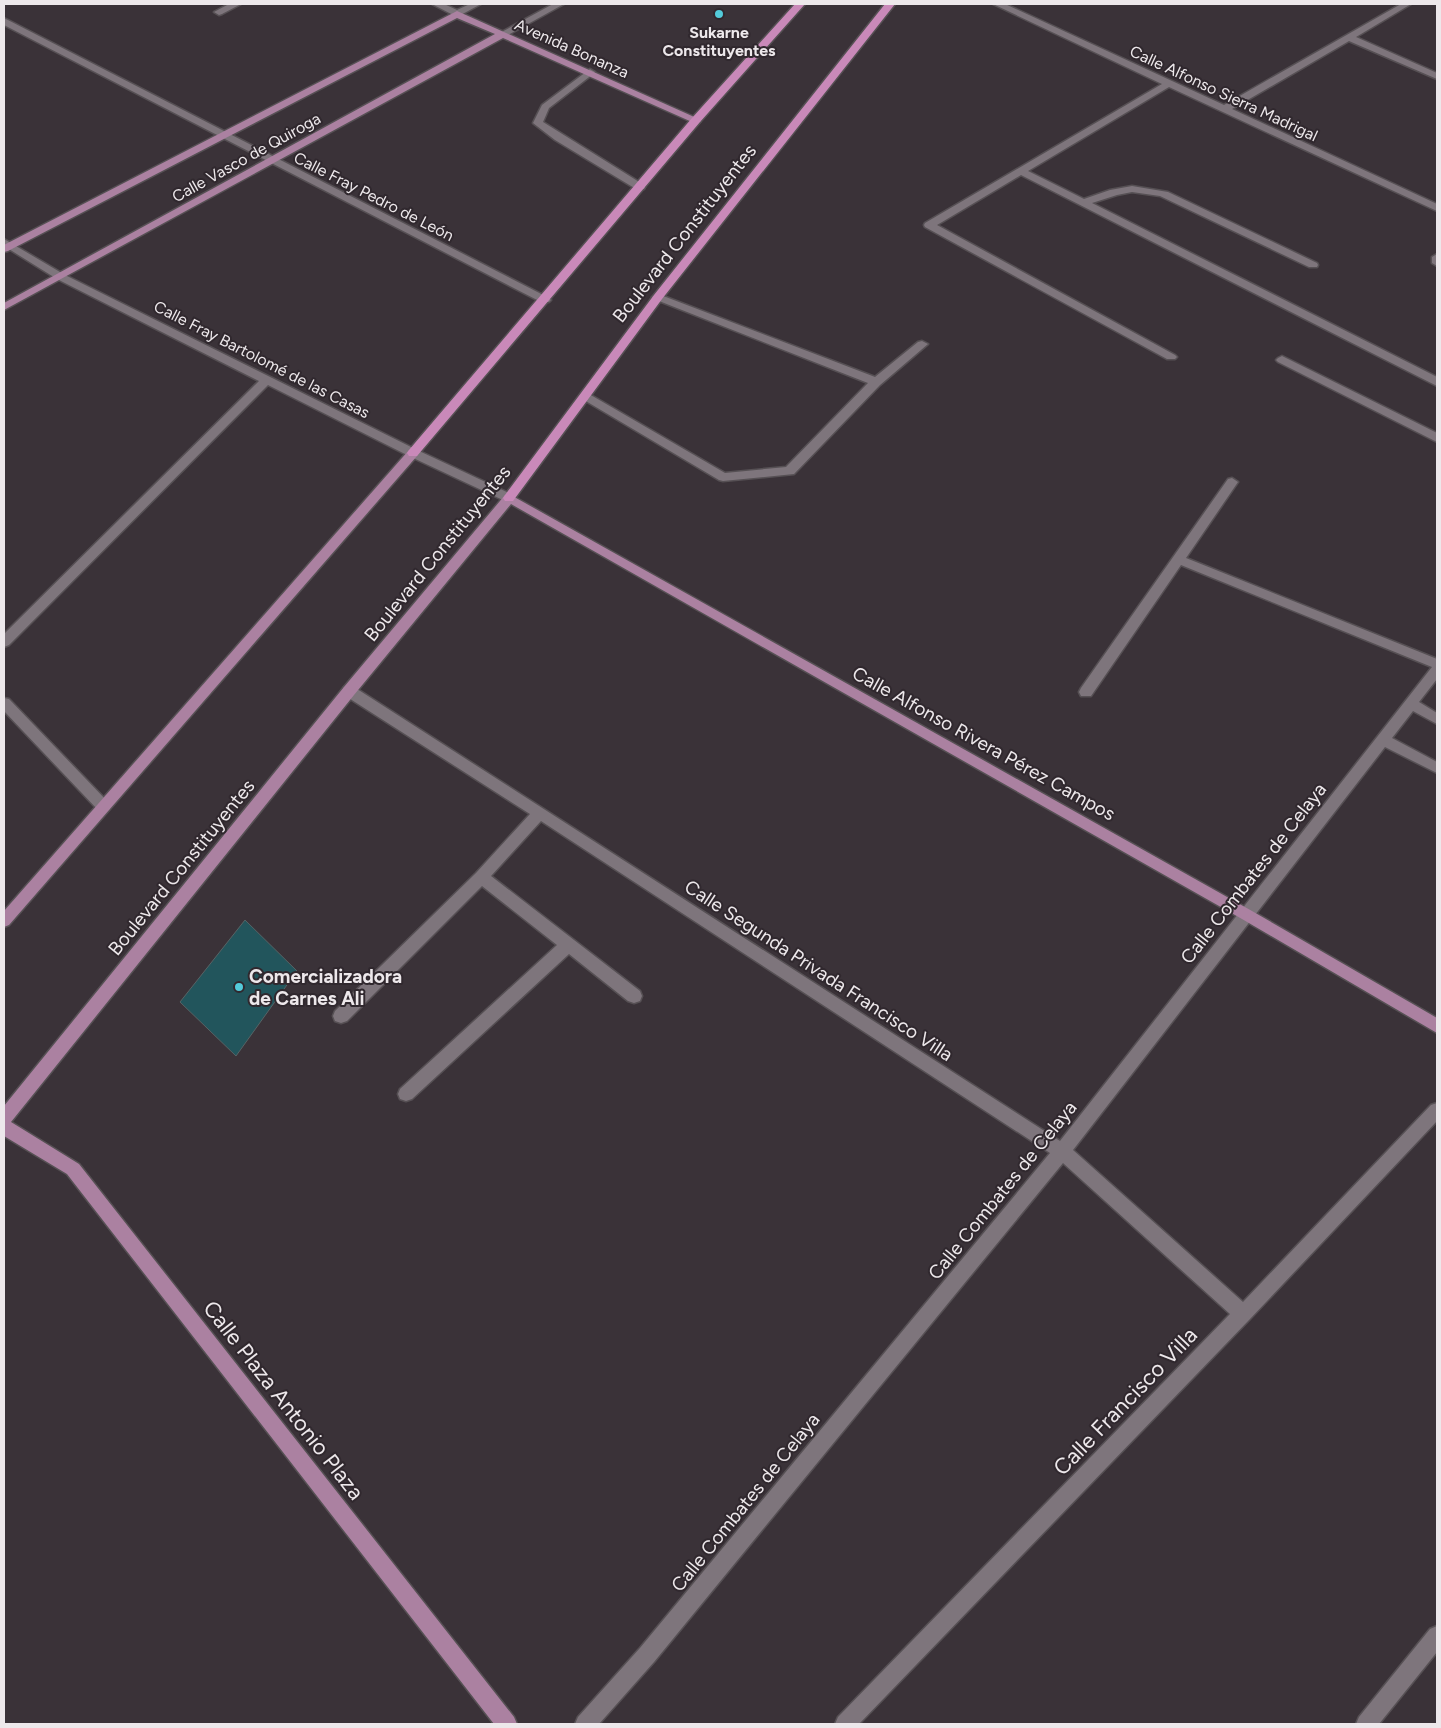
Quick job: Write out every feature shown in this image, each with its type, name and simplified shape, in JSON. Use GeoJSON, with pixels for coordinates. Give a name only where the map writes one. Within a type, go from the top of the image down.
{"type":"FeatureCollection","features":[{"type":"Feature","properties":{"kind":"highway"},"geometry":{"type":"LineString","coordinates":[[413,453],[545,300],[696,120],[800,4]]}},
{"type":"Feature","properties":{"kind":"highway","name":"Boulevard Constituyentes"},"geometry":{"type":"LineString","coordinates":[[509,498],[658,297],[890,4]]}},
{"type":"Feature","properties":{"kind":"main road","name":"Avenida Bonanza"},"geometry":{"type":"LineString","coordinates":[[457,14],[696,120]]}},
{"type":"Feature","properties":{"kind":"main road","name":"Calle Vasco de Quiroga"},"geometry":{"type":"LineString","coordinates":[[6,245],[457,14]]}},
{"type":"Feature","properties":{"kind":"main road","name":"Calle Vasco de Quiroga"},"geometry":{"type":"LineString","coordinates":[[4,307],[503,34]]}},
{"type":"Feature","properties":{"kind":"main road"},"geometry":{"type":"LineString","coordinates":[[4,921],[413,453]]}},
{"type":"Feature","properties":{"kind":"main road","name":"Boulevard Constituyentes"},"geometry":{"type":"LineString","coordinates":[[4,1118],[349,691],[509,498]]}},
{"type":"Feature","properties":{"kind":"main road","name":"Calle Alfonso Rivera Pérez Campos"},"geometry":{"type":"LineString","coordinates":[[509,498],[1247,915],[1437,1026]]}},
{"type":"Feature","properties":{"kind":"main road","name":"Calle Plaza Antonio Plaza"},"geometry":{"type":"LineString","coordinates":[[4,1127],[73,1169],[507,1724]]}},
{"type":"Feature","properties":{"kind":"street"},"geometry":{"type":"LineString","coordinates":[[219,12],[236,4]]}},
{"type":"Feature","properties":{"kind":"street","name":"Avenida Bonanza"},"geometry":{"type":"LineString","coordinates":[[437,4],[457,14]]}},
{"type":"Feature","properties":{"kind":"street"},"geometry":{"type":"LineString","coordinates":[[457,14],[476,4]]}},
{"type":"Feature","properties":{"kind":"street"},"geometry":{"type":"LineString","coordinates":[[503,34],[559,4]]}},
{"type":"Feature","properties":{"kind":"street","name":"Calle Alfonso Sierra Madrigal"},"geometry":{"type":"LineString","coordinates":[[998,4],[1437,208]]}},
{"type":"Feature","properties":{"kind":"street"},"geometry":{"type":"LineString","coordinates":[[1224,109],[1407,4]]}},
{"type":"Feature","properties":{"kind":"street","name":"Calle Fray Pedro de León"},"geometry":{"type":"LineString","coordinates":[[4,21],[272,161],[545,300]]}},
{"type":"Feature","properties":{"kind":"street"},"geometry":{"type":"LineString","coordinates":[[1347,37],[1437,76]]}},
{"type":"Feature","properties":{"kind":"street"},"geometry":{"type":"LineString","coordinates":[[590,72],[545,107],[538,123],[559,138],[640,186]]}},
{"type":"Feature","properties":{"kind":"street"},"geometry":{"type":"LineString","coordinates":[[1168,84],[929,225],[1171,357]]}},
{"type":"Feature","properties":{"kind":"street"},"geometry":{"type":"LineString","coordinates":[[1020,171],[1437,382]]}},
{"type":"Feature","properties":{"kind":"street"},"geometry":{"type":"LineString","coordinates":[[1083,203],[1122,190],[1143,188],[1164,194],[1313,265]]}},
{"type":"Feature","properties":{"kind":"street","name":"Calle Fray Bartolomé de las Casas"},"geometry":{"type":"LineString","coordinates":[[6,245],[61,277],[413,453],[509,498]]}},
{"type":"Feature","properties":{"kind":"street"},"geometry":{"type":"LineString","coordinates":[[1437,258],[1437,263]]}},
{"type":"Feature","properties":{"kind":"street"},"geometry":{"type":"LineString","coordinates":[[658,297],[876,382]]}},
{"type":"Feature","properties":{"kind":"street"},"geometry":{"type":"LineString","coordinates":[[584,397],[723,477],[790,471],[876,382],[922,344]]}},
{"type":"Feature","properties":{"kind":"street"},"geometry":{"type":"LineString","coordinates":[[1282,360],[1437,438]]}},
{"type":"Feature","properties":{"kind":"street"},"geometry":{"type":"LineString","coordinates":[[4,642],[267,380]]}},
{"type":"Feature","properties":{"kind":"street"},"geometry":{"type":"LineString","coordinates":[[1086,692],[1180,560],[1232,482]]}},
{"type":"Feature","properties":{"kind":"street"},"geometry":{"type":"LineString","coordinates":[[1180,560],[1437,664]]}},
{"type":"Feature","properties":{"kind":"street","name":"Calle Combates de Celaya"},"geometry":{"type":"LineString","coordinates":[[585,1724],[647,1656],[1062,1151],[1437,670]]}},
{"type":"Feature","properties":{"kind":"street","name":"Calle Segunda Privada Francisco Villa"},"geometry":{"type":"LineString","coordinates":[[349,691],[1062,1151],[1243,1314]]}},
{"type":"Feature","properties":{"kind":"street"},"geometry":{"type":"LineString","coordinates":[[4,703],[103,806]]}},
{"type":"Feature","properties":{"kind":"street"},"geometry":{"type":"LineString","coordinates":[[1411,704],[1437,719]]}},
{"type":"Feature","properties":{"kind":"street"},"geometry":{"type":"LineString","coordinates":[[1384,740],[1435,762]]}},
{"type":"Feature","properties":{"kind":"street"},"geometry":{"type":"LineString","coordinates":[[341,1016],[481,877],[540,813]]}},
{"type":"Feature","properties":{"kind":"street"},"geometry":{"type":"LineString","coordinates":[[481,877],[634,996]]}},
{"type":"Feature","properties":{"kind":"street"},"geometry":{"type":"LineString","coordinates":[[406,1094],[569,944]]}},
{"type":"Feature","properties":{"kind":"street","name":"Calle Francisco Villa"},"geometry":{"type":"LineString","coordinates":[[845,1724],[1243,1314],[1437,1110]]}},
{"type":"Feature","properties":{"kind":"street"},"geometry":{"type":"LineString","coordinates":[[1366,1724],[1437,1636]]}},
{"type":"Feature","properties":{"kind":"building","name":"Comercializadora de Carnes Ali"},"geometry":{"type":"Polygon","coordinates":[[[245,920],[297,971],[236,1056],[180,1002],[245,920]]]}},
{"type":"Feature","properties":{"kind":"place","name":"Sukarne Constituyentes"},"geometry":{"type":"Point","coordinates":[719,14]}},
{"type":"Feature","properties":{"kind":"place","name":"Comercializadora de Carnes Ali"},"geometry":{"type":"Point","coordinates":[239,987]}}]}
